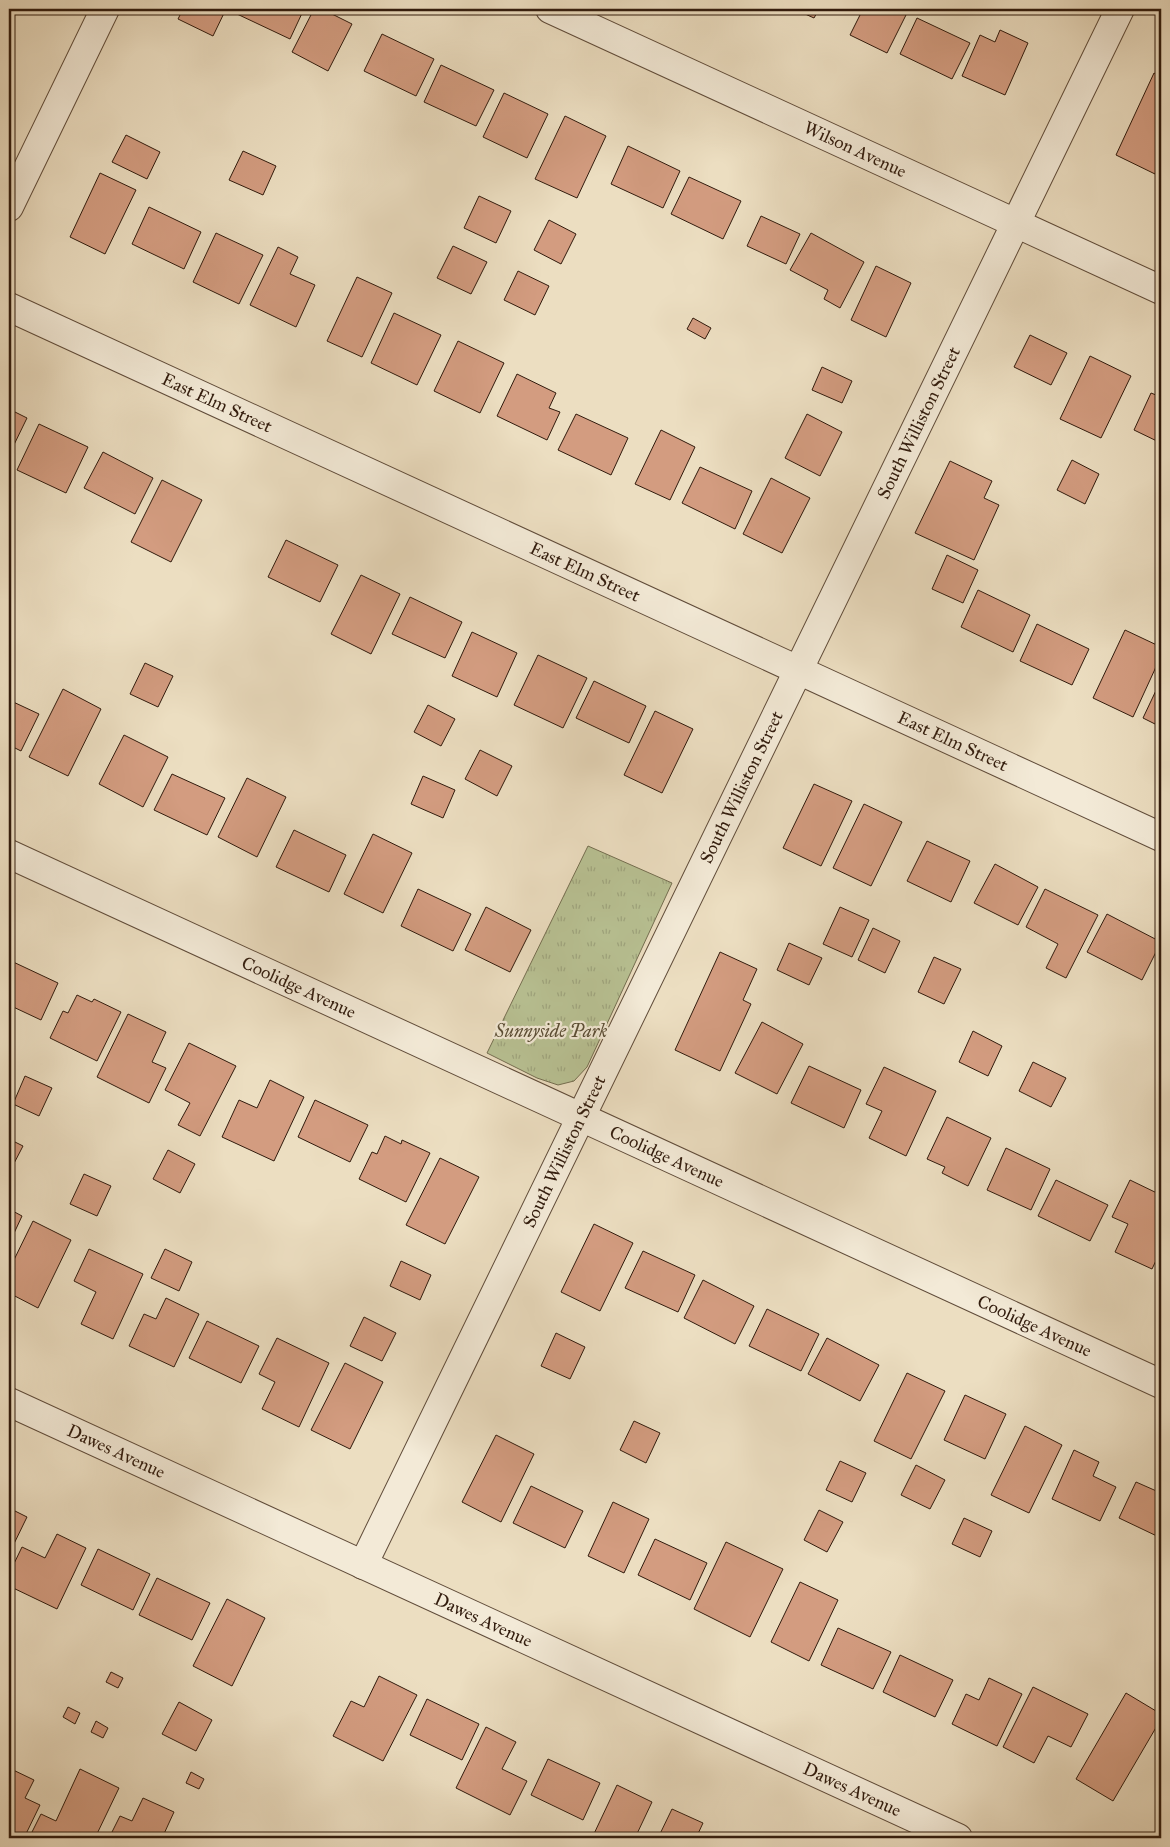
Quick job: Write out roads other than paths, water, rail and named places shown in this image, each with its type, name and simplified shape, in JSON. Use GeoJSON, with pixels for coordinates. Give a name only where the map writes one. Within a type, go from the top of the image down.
{"type":"FeatureCollection","features":[{"type":"Feature","properties":{"kind":"street"},"geometry":{"type":"LineString","coordinates":[[9,207],[105,9]]}},
{"type":"Feature","properties":{"kind":"street","name":"Wilson Avenue"},"geometry":{"type":"LineString","coordinates":[[550,9],[1161,290]]}},
{"type":"Feature","properties":{"kind":"street","name":"South Williston Street"},"geometry":{"type":"LineString","coordinates":[[363,1565],[1120,9]]}},
{"type":"Feature","properties":{"kind":"street","name":"East Elm Street"},"geometry":{"type":"LineString","coordinates":[[9,307],[1161,837]]}},
{"type":"Feature","properties":{"kind":"street","name":"Coolidge Avenue"},"geometry":{"type":"LineString","coordinates":[[9,854],[1161,1384]]}},
{"type":"Feature","properties":{"kind":"street","name":"Dawes Avenue"},"geometry":{"type":"LineString","coordinates":[[9,1402],[958,1838]]}},
{"type":"Feature","properties":{"kind":"park label","name":"Sunnyside Park"},"geometry":{"type":"Point","coordinates":[551,1031]}}]}
